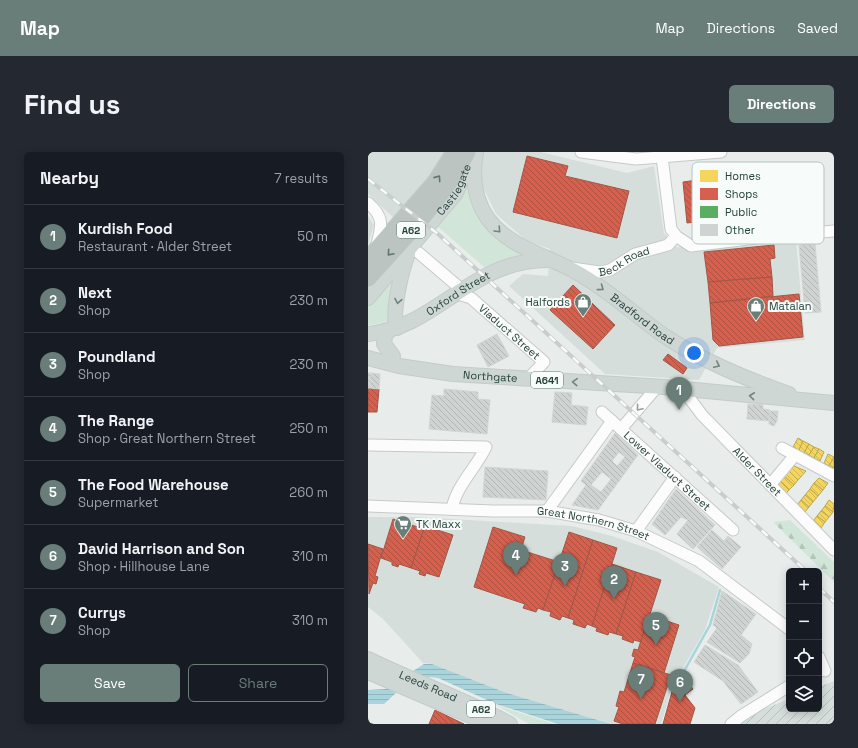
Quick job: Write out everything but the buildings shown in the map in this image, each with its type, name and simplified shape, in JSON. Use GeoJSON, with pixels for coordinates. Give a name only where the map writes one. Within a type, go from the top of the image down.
{"type":"FeatureCollection","features":[{"type":"Feature","properties":{"kind":"highway","name":"Castlegate"},"geometry":{"type":"LineString","coordinates":[[371,256],[436,182],[455,152]]}},
{"type":"Feature","properties":{"kind":"highway","name":"Castlegate"},"geometry":{"type":"LineString","coordinates":[[368,278],[436,203],[451,181],[467,152]]}},
{"type":"Feature","properties":{"kind":"main road","name":"Castlegate"},"geometry":{"type":"LineString","coordinates":[[368,298],[414,251],[456,193],[472,152]]}},
{"type":"Feature","properties":{"kind":"main road","name":"A641"},"geometry":{"type":"LineString","coordinates":[[476,152],[475,186],[479,204],[488,218],[502,234],[518,245],[550,260]]}},
{"type":"Feature","properties":{"kind":"main road"},"geometry":{"type":"LineString","coordinates":[[378,359],[384,344],[384,336],[393,329],[404,262],[414,251]]}},
{"type":"Feature","properties":{"kind":"main road","name":"Oxford Street"},"geometry":{"type":"LineString","coordinates":[[368,334],[393,329],[409,323],[489,273],[510,265],[532,260],[550,260]]}},
{"type":"Feature","properties":{"kind":"main road","name":"Bradford Road"},"geometry":{"type":"LineString","coordinates":[[550,260],[568,267],[600,287],[663,335],[688,351],[768,387],[805,399]]}},
{"type":"Feature","properties":{"kind":"main road","name":"A641"},"geometry":{"type":"LineString","coordinates":[[368,350],[378,359]]}},
{"type":"Feature","properties":{"kind":"main road","name":"Northgate"},"geometry":{"type":"LineString","coordinates":[[378,359],[438,371],[614,385]]}},
{"type":"Feature","properties":{"kind":"main road","name":"Bradford Road"},"geometry":{"type":"LineString","coordinates":[[614,385],[805,399],[834,403]]}},
{"type":"Feature","properties":{"kind":"main road","name":"Leeds Road"},"geometry":{"type":"LineString","coordinates":[[368,659],[387,668],[397,679]]}},
{"type":"Feature","properties":{"kind":"main road","name":"Leeds Road"},"geometry":{"type":"LineString","coordinates":[[368,672],[397,679],[510,724]]}},
{"type":"Feature","properties":{"kind":"main road","name":"Leeds Road"},"geometry":{"type":"LineString","coordinates":[[445,698],[484,723]]}},
{"type":"Feature","properties":{"kind":"street"},"geometry":{"type":"LineString","coordinates":[[581,152],[605,156],[662,157],[721,152]]}},
{"type":"Feature","properties":{"kind":"street"},"geometry":{"type":"LineString","coordinates":[[662,157],[671,229],[676,236],[691,246],[707,244]]}},
{"type":"Feature","properties":{"kind":"street"},"geometry":{"type":"LineString","coordinates":[[368,202],[380,215],[381,228],[371,256]]}},
{"type":"Feature","properties":{"kind":"street"},"geometry":{"type":"LineString","coordinates":[[824,232],[834,231]]}},
{"type":"Feature","properties":{"kind":"street","name":"Beck Road"},"geometry":{"type":"LineString","coordinates":[[568,267],[600,272],[610,270],[635,254],[668,244],[676,236]]}},
{"type":"Feature","properties":{"kind":"street","name":"Viaduct Street"},"geometry":{"type":"LineString","coordinates":[[414,251],[458,291],[471,298],[544,362],[528,379]]}},
{"type":"Feature","properties":{"kind":"street"},"geometry":{"type":"LineString","coordinates":[[621,429],[656,387]]}},
{"type":"Feature","properties":{"kind":"street","name":"Alder Street"},"geometry":{"type":"LineString","coordinates":[[687,390],[687,395],[702,415],[834,550]]}},
{"type":"Feature","properties":{"kind":"street","name":"Lower Viaduct Street"},"geometry":{"type":"LineString","coordinates":[[602,412],[733,530]]}},
{"type":"Feature","properties":{"kind":"street"},"geometry":{"type":"LineString","coordinates":[[547,511],[612,421]]}},
{"type":"Feature","properties":{"kind":"street"},"geometry":{"type":"LineString","coordinates":[[368,446],[486,447],[454,497],[452,509]]}},
{"type":"Feature","properties":{"kind":"street"},"geometry":{"type":"LineString","coordinates":[[782,448],[834,476]]}},
{"type":"Feature","properties":{"kind":"street"},"geometry":{"type":"LineString","coordinates":[[770,485],[795,455]]}},
{"type":"Feature","properties":{"kind":"street"},"geometry":{"type":"LineString","coordinates":[[636,531],[675,477]]}},
{"type":"Feature","properties":{"kind":"street","name":"Great Northern Street"},"geometry":{"type":"LineString","coordinates":[[368,506],[493,511],[547,511],[599,520],[636,531],[699,561],[786,627]]}},
{"type":"Feature","properties":{"kind":"street"},"geometry":{"type":"LineString","coordinates":[[731,724],[740,716],[786,688]]}},
{"type":"Feature","properties":{"kind":"shaded area"},"geometry":{"type":"Polygon","coordinates":[[[368,152],[445,152],[433,174],[396,220],[368,194],[368,152]]]}},
{"type":"Feature","properties":{"kind":"shaded area"},"geometry":{"type":"Polygon","coordinates":[[[481,152],[541,152],[627,173],[654,166],[664,233],[677,247],[706,250],[760,244],[796,244],[805,340],[717,348],[699,380],[605,374],[509,286],[523,274],[548,276],[550,249],[527,241],[496,214],[483,187],[479,160],[481,152]]]}},
{"type":"Feature","properties":{"kind":"shaded area"},"geometry":{"type":"Polygon","coordinates":[[[368,216],[374,225],[368,245],[368,216]]]}},
{"type":"Feature","properties":{"kind":"shaded area"},"geometry":{"type":"Polygon","coordinates":[[[368,517],[418,517],[572,526],[612,536],[658,552],[719,587],[705,630],[672,687],[661,724],[611,724],[504,692],[432,664],[423,663],[383,619],[368,607],[368,517]]]}},
{"type":"Feature","properties":{"kind":"shaded area"},"geometry":{"type":"Polygon","coordinates":[[[834,681],[834,724],[735,724],[740,719],[786,700],[786,712],[822,712],[822,686],[834,681]]]}},
{"type":"Feature","properties":{"kind":"green space"},"geometry":{"type":"Polygon","coordinates":[[[468,182],[471,198],[524,253],[485,268],[437,226],[445,219],[468,182]]]}},
{"type":"Feature","properties":{"kind":"green space"},"geometry":{"type":"Polygon","coordinates":[[[399,272],[391,322],[368,325],[368,306],[399,272]]]}},
{"type":"Feature","properties":{"kind":"green space"},"geometry":{"type":"Polygon","coordinates":[[[790,520],[834,562],[834,582],[822,570],[822,568],[820,568],[773,522],[790,520]]]}},
{"type":"Feature","properties":{"kind":"green space"},"geometry":{"type":"Polygon","coordinates":[[[496,705],[554,724],[529,724],[496,705]]]}},
{"type":"Feature","properties":{"kind":"water"},"geometry":{"type":"Polygon","coordinates":[[[424,664],[432,664],[504,692],[611,724],[558,724],[496,704],[438,678],[430,677],[396,693],[384,704],[368,704],[368,690],[385,689],[424,664]]]}},
{"type":"Feature","properties":{"kind":"waterway"},"geometry":{"type":"LineString","coordinates":[[683,673],[710,625],[720,590]]}},
{"type":"Feature","properties":{"kind":"railway"},"geometry":{"type":"LineString","coordinates":[[368,179],[438,234],[803,568]]}},
{"type":"Feature","properties":{"kind":"railway"},"geometry":{"type":"LineString","coordinates":[[822,591],[834,602]]}},
{"type":"Feature","properties":{"kind":"place","name":"Halfords"},"geometry":{"type":"Point","coordinates":[583,317]}},
{"type":"Feature","properties":{"kind":"place","name":"Matalan"},"geometry":{"type":"Point","coordinates":[756,321]}},
{"type":"Feature","properties":{"kind":"place","name":"Kurdish Food"},"geometry":{"type":"Point","coordinates":[679,410]}},
{"type":"Feature","properties":{"kind":"place","name":"TK Maxx"},"geometry":{"type":"Point","coordinates":[403,539]}},
{"type":"Feature","properties":{"kind":"place","name":"The Range"},"geometry":{"type":"Point","coordinates":[516,575]}},
{"type":"Feature","properties":{"kind":"place","name":"Poundland"},"geometry":{"type":"Point","coordinates":[565,586]}},
{"type":"Feature","properties":{"kind":"place","name":"Next"},"geometry":{"type":"Point","coordinates":[614,599]}},
{"type":"Feature","properties":{"kind":"place","name":"The Food Warehouse"},"geometry":{"type":"Point","coordinates":[656,645]}},
{"type":"Feature","properties":{"kind":"place","name":"Currys"},"geometry":{"type":"Point","coordinates":[641,699]}},
{"type":"Feature","properties":{"kind":"place","name":"David Harrison and Son"},"geometry":{"type":"Point","coordinates":[680,702]}}]}
